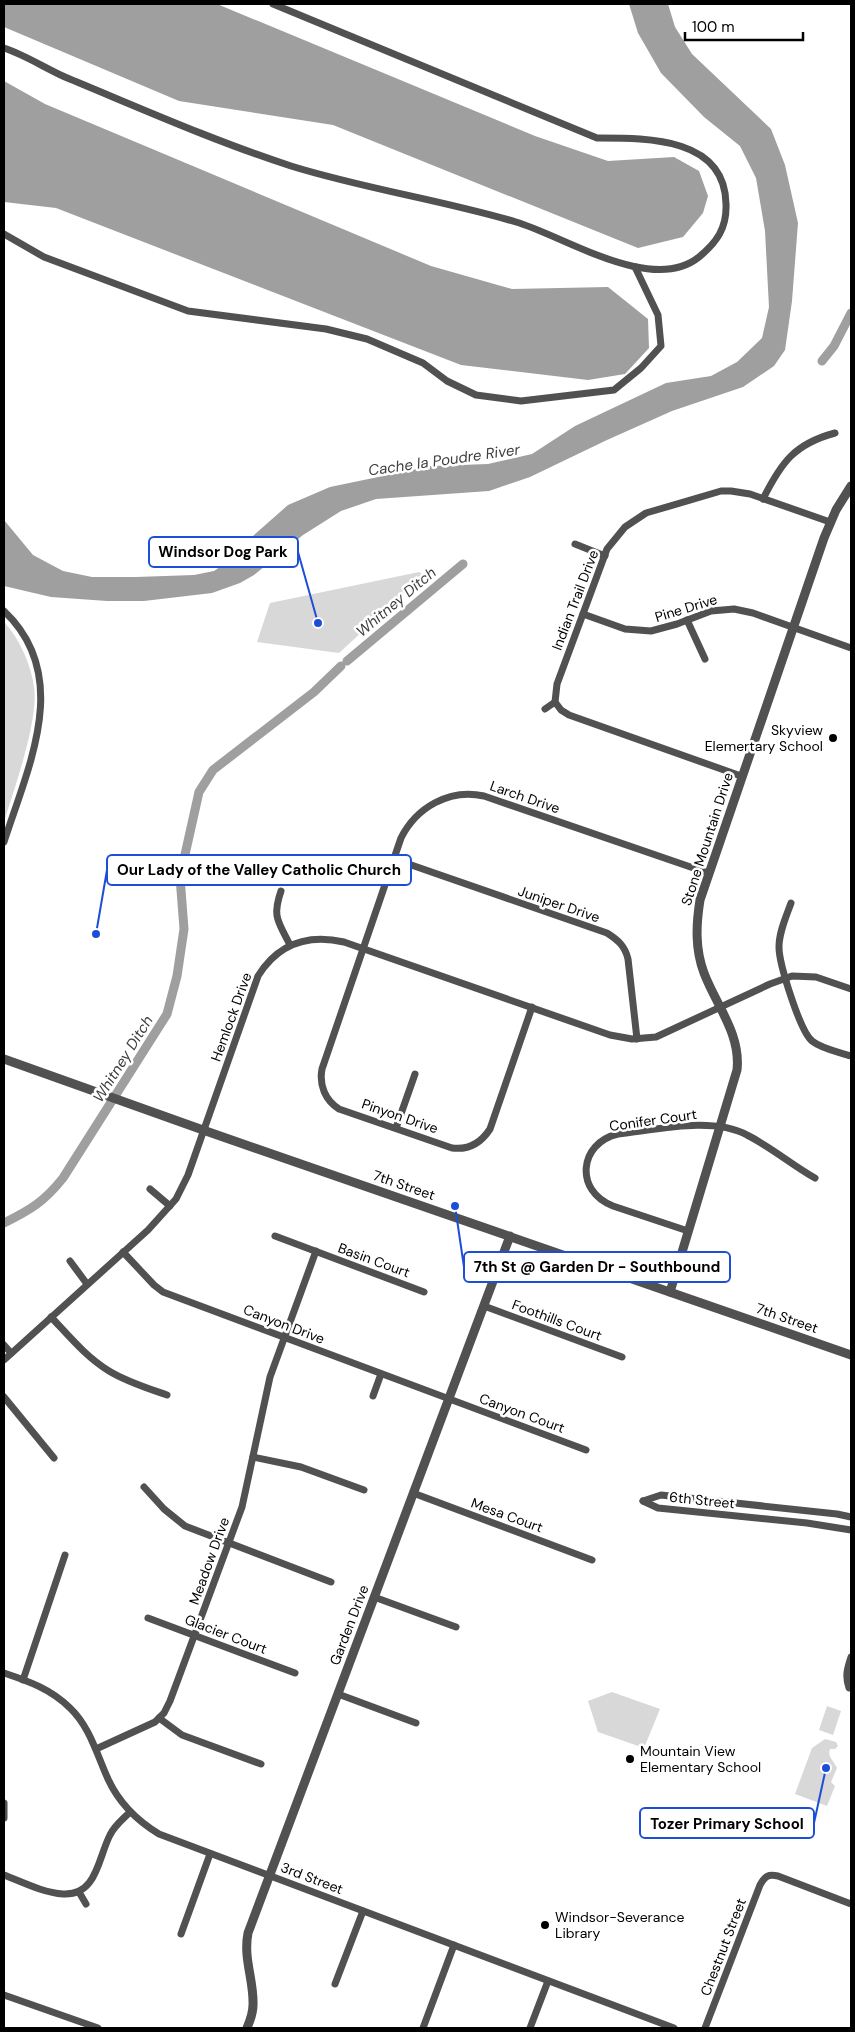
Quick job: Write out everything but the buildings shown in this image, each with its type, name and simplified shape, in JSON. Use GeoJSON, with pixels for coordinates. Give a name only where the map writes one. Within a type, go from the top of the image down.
{"type":"FeatureCollection","features":[{"type":"Feature","properties":{"kind":"street"},"geometry":{"type":"LineString","coordinates":[[4,48],[61,75],[206,136],[290,166],[347,182],[494,215],[529,226],[570,246],[635,267],[665,268],[691,263],[715,244],[726,217],[726,187],[710,160],[682,145],[636,138],[597,138],[273,4]]}},
{"type":"Feature","properties":{"kind":"street"},"geometry":{"type":"LineString","coordinates":[[4,234],[44,258],[188,311],[326,329],[367,339],[423,363],[447,381],[476,395],[521,401],[614,390],[642,368],[661,346],[658,315],[635,267]]}},
{"type":"Feature","properties":{"kind":"street"},"geometry":{"type":"LineString","coordinates":[[763,499],[776,473],[788,458],[807,443],[835,434]]}},
{"type":"Feature","properties":{"kind":"street","name":"Stone Mountain Drive"},"geometry":{"type":"LineString","coordinates":[[670,1292],[737,1070],[738,1061],[735,1039],[704,973],[697,941],[697,919],[700,900],[741,776],[830,522],[851,486]]}},
{"type":"Feature","properties":{"kind":"street","name":"Indian Trail Drive"},"geometry":{"type":"LineString","coordinates":[[555,702],[557,684],[605,556],[616,536],[625,527],[655,510],[721,491],[742,492],[830,522]]}},
{"type":"Feature","properties":{"kind":"street"},"geometry":{"type":"LineString","coordinates":[[574,544],[605,556]]}},
{"type":"Feature","properties":{"kind":"street","name":"Pine Drive"},"geometry":{"type":"LineString","coordinates":[[583,614],[636,631],[660,630],[711,611],[734,609],[753,613],[851,648]]}},
{"type":"Feature","properties":{"kind":"street"},"geometry":{"type":"LineString","coordinates":[[4,611],[16,622],[32,650],[39,673],[42,696],[41,716],[35,741],[4,842]]}},
{"type":"Feature","properties":{"kind":"street"},"geometry":{"type":"LineString","coordinates":[[687,620],[705,659]]}},
{"type":"Feature","properties":{"kind":"street"},"geometry":{"type":"LineString","coordinates":[[545,708],[555,702],[561,710],[569,715],[741,776]]}},
{"type":"Feature","properties":{"kind":"street","name":"Larch Drive"},"geometry":{"type":"LineString","coordinates":[[364,949],[406,829],[420,813],[436,801],[448,797],[469,794],[484,796],[708,873]]}},
{"type":"Feature","properties":{"kind":"street","name":"Juniper Drive"},"geometry":{"type":"LineString","coordinates":[[394,859],[607,933],[616,939],[626,951],[628,959],[637,1039]]}},
{"type":"Feature","properties":{"kind":"street"},"geometry":{"type":"LineString","coordinates":[[282,891],[276,906],[276,914],[290,945]]}},
{"type":"Feature","properties":{"kind":"street"},"geometry":{"type":"LineString","coordinates":[[791,903],[780,938],[779,949],[801,1026],[806,1035],[814,1042],[851,1056]]}},
{"type":"Feature","properties":{"kind":"street","name":"Hemlock Drive"},"geometry":{"type":"LineString","coordinates":[[4,1360],[123,1252],[170,1206],[181,1191],[258,976],[274,956],[290,945],[311,939],[323,938],[344,942],[610,1035],[637,1039],[656,1037],[786,978]]}},
{"type":"Feature","properties":{"kind":"street","name":"Pinyon Drive"},"geometry":{"type":"LineString","coordinates":[[364,949],[322,1069],[321,1080],[325,1096],[335,1106],[396,1128],[457,1148],[465,1148],[482,1139],[490,1129],[532,1007]]}},
{"type":"Feature","properties":{"kind":"street"},"geometry":{"type":"LineString","coordinates":[[786,978],[796,976],[816,977],[851,989]]}},
{"type":"Feature","properties":{"kind":"street","name":"7th Street"},"geometry":{"type":"LineString","coordinates":[[4,1060],[851,1355]]}},
{"type":"Feature","properties":{"kind":"street"},"geometry":{"type":"LineString","coordinates":[[396,1128],[415,1074]]}},
{"type":"Feature","properties":{"kind":"street","name":"Conifer Court"},"geometry":{"type":"LineString","coordinates":[[688,1231],[603,1202],[590,1189],[587,1183],[589,1156],[597,1144],[604,1138],[618,1134],[702,1125],[720,1127],[748,1135],[815,1178]]}},
{"type":"Feature","properties":{"kind":"street"},"geometry":{"type":"LineString","coordinates":[[150,1189],[170,1206]]}},
{"type":"Feature","properties":{"kind":"street","name":"Basin Court"},"geometry":{"type":"LineString","coordinates":[[274,1236],[424,1292]]}},
{"type":"Feature","properties":{"kind":"street","name":"Garden Drive"},"geometry":{"type":"LineString","coordinates":[[247,2028],[253,2006],[253,1992],[246,1956],[247,1941],[269,1876],[510,1236]]}},
{"type":"Feature","properties":{"kind":"street","name":"Canyon Drive"},"geometry":{"type":"LineString","coordinates":[[123,1252],[154,1285],[164,1292],[449,1400]]}},
{"type":"Feature","properties":{"kind":"street","name":"Basin Court"},"geometry":{"type":"LineString","coordinates":[[284,1338],[316,1252]]}},
{"type":"Feature","properties":{"kind":"street"},"geometry":{"type":"LineString","coordinates":[[70,1261],[88,1284]]}},
{"type":"Feature","properties":{"kind":"street","name":"Foothills Court"},"geometry":{"type":"LineString","coordinates":[[484,1306],[622,1357]]}},
{"type":"Feature","properties":{"kind":"street"},"geometry":{"type":"LineString","coordinates":[[51,1317],[101,1366],[130,1382],[167,1395]]}},
{"type":"Feature","properties":{"kind":"street","name":"Meadow Drive"},"geometry":{"type":"LineString","coordinates":[[96,1749],[138,1731],[159,1718],[170,1701],[242,1507],[270,1376],[284,1338]]}},
{"type":"Feature","properties":{"kind":"street"},"geometry":{"type":"LineString","coordinates":[[4,1346],[11,1353]]}},
{"type":"Feature","properties":{"kind":"street"},"geometry":{"type":"LineString","coordinates":[[373,1396],[380,1374]]}},
{"type":"Feature","properties":{"kind":"street"},"geometry":{"type":"LineString","coordinates":[[4,1397],[54,1458]]}},
{"type":"Feature","properties":{"kind":"street","name":"Canyon Court"},"geometry":{"type":"LineString","coordinates":[[449,1400],[586,1450]]}},
{"type":"Feature","properties":{"kind":"street"},"geometry":{"type":"LineString","coordinates":[[253,1457],[301,1467],[364,1490]]}},
{"type":"Feature","properties":{"kind":"street"},"geometry":{"type":"LineString","coordinates":[[144,1487],[164,1509],[185,1526],[331,1582]]}},
{"type":"Feature","properties":{"kind":"street","name":"Mesa Court"},"geometry":{"type":"LineString","coordinates":[[413,1494],[592,1560]]}},
{"type":"Feature","properties":{"kind":"street","name":"6th Street"},"geometry":{"type":"LineString","coordinates":[[851,1517],[662,1495],[642,1501],[658,1508],[807,1523],[851,1530]]}},
{"type":"Feature","properties":{"kind":"street"},"geometry":{"type":"LineString","coordinates":[[23,1680],[65,1555]]}},
{"type":"Feature","properties":{"kind":"street"},"geometry":{"type":"LineString","coordinates":[[374,1597],[456,1627]]}},
{"type":"Feature","properties":{"kind":"street","name":"Glacier Court"},"geometry":{"type":"LineString","coordinates":[[148,1618],[295,1673]]}},
{"type":"Feature","properties":{"kind":"street"},"geometry":{"type":"LineString","coordinates":[[849,1688],[846,1680],[846,1671],[851,1657]]}},
{"type":"Feature","properties":{"kind":"street","name":"3rd Street"},"geometry":{"type":"LineString","coordinates":[[4,1673],[39,1686],[54,1694],[70,1708],[81,1721],[96,1749],[112,1787],[130,1812],[159,1834],[674,2028]]}},
{"type":"Feature","properties":{"kind":"street"},"geometry":{"type":"LineString","coordinates":[[338,1694],[416,1723]]}},
{"type":"Feature","properties":{"kind":"street"},"geometry":{"type":"LineString","coordinates":[[159,1718],[182,1735],[261,1764]]}},
{"type":"Feature","properties":{"kind":"street"},"geometry":{"type":"LineString","coordinates":[[4,1803],[4,1818]]}},
{"type":"Feature","properties":{"kind":"street"},"geometry":{"type":"LineString","coordinates":[[4,1875],[53,1892],[63,1894],[79,1892],[86,1888],[95,1874],[110,1834],[130,1812]]}},
{"type":"Feature","properties":{"kind":"street"},"geometry":{"type":"LineString","coordinates":[[181,1934],[210,1854]]}},
{"type":"Feature","properties":{"kind":"street","name":"Chestnut Street"},"geometry":{"type":"LineString","coordinates":[[706,2028],[765,1876],[770,1874],[778,1876],[851,1904]]}},
{"type":"Feature","properties":{"kind":"street"},"geometry":{"type":"LineString","coordinates":[[79,1892],[86,1904]]}},
{"type":"Feature","properties":{"kind":"street"},"geometry":{"type":"LineString","coordinates":[[335,1984],[363,1911]]}},
{"type":"Feature","properties":{"kind":"street"},"geometry":{"type":"LineString","coordinates":[[423,2028],[454,1945]]}},
{"type":"Feature","properties":{"kind":"street"},"geometry":{"type":"LineString","coordinates":[[530,2028],[548,1981]]}},
{"type":"Feature","properties":{"kind":"street"},"geometry":{"type":"LineString","coordinates":[[4,1995],[98,2028]]}},
{"type":"Feature","properties":{"kind":"shaded area"},"geometry":{"type":"Polygon","coordinates":[[[4,4],[217,4],[535,136],[608,161],[674,157],[699,171],[708,196],[703,213],[683,237],[638,248],[333,125],[179,101],[4,27],[4,4]]]}},
{"type":"Feature","properties":{"kind":"shaded area"},"geometry":{"type":"Polygon","coordinates":[[[629,4],[668,4],[675,27],[692,54],[771,129],[785,165],[798,223],[792,301],[785,350],[774,366],[743,387],[672,411],[530,477],[489,491],[376,499],[341,511],[303,535],[254,575],[240,583],[212,593],[144,601],[107,601],[51,597],[4,586],[4,520],[33,555],[63,571],[92,577],[136,577],[194,575],[214,571],[234,557],[254,535],[288,505],[330,487],[431,466],[488,464],[532,454],[575,426],[666,383],[711,376],[737,362],[762,338],[769,307],[765,231],[756,178],[740,146],[704,117],[661,73],[638,33],[629,4]]]}},
{"type":"Feature","properties":{"kind":"shaded area"},"geometry":{"type":"Polygon","coordinates":[[[4,81],[45,104],[431,266],[512,289],[608,287],[648,319],[649,348],[625,374],[588,380],[461,365],[56,208],[4,202],[4,81]]]}},
{"type":"Feature","properties":{"kind":"shaded area"},"geometry":{"type":"Polygon","coordinates":[[[419,572],[424,575],[339,653],[257,642],[270,603],[419,572]]]}},
{"type":"Feature","properties":{"kind":"shaded area"},"geometry":{"type":"Polygon","coordinates":[[[4,622],[20,644],[27,661],[33,679],[35,701],[25,754],[4,822],[4,622]]]}},
{"type":"Feature","properties":{"kind":"shaded area"},"geometry":{"type":"Polygon","coordinates":[[[612,1692],[660,1709],[644,1748],[598,1732],[588,1701],[612,1692]]]}},
{"type":"Feature","properties":{"kind":"shaded area"},"geometry":{"type":"Polygon","coordinates":[[[827,1706],[841,1711],[833,1735],[819,1730],[827,1706]]]}},
{"type":"Feature","properties":{"kind":"shaded area"},"geometry":{"type":"Polygon","coordinates":[[[825,1739],[836,1742],[838,1746],[835,1749],[830,1749],[829,1752],[837,1768],[831,1782],[835,1786],[827,1806],[795,1794],[812,1748],[825,1739]]]}},
{"type":"Feature","properties":{"kind":"waterway","name":"Whitney Ditch"},"geometry":{"type":"LineString","coordinates":[[822,361],[834,346],[851,313]]}},
{"type":"Feature","properties":{"kind":"waterway","name":"Whitney Ditch"},"geometry":{"type":"LineString","coordinates":[[347,661],[463,564]]}},
{"type":"Feature","properties":{"kind":"waterway","name":"Whitney Ditch"},"geometry":{"type":"LineString","coordinates":[[4,1223],[36,1205],[63,1178],[167,1014],[177,976],[184,929],[180,877],[199,792],[213,770],[314,692],[341,666]]}},
{"type":"Feature","properties":{"kind":"place","name":"Windsor Dog Park"},"geometry":{"type":"Point","coordinates":[318,623]}},
{"type":"Feature","properties":{"kind":"place","name":"Skyview Elemertary School"},"geometry":{"type":"Point","coordinates":[833,738]}},
{"type":"Feature","properties":{"kind":"place","name":"Our Lady of the Valley Catholic Church"},"geometry":{"type":"Point","coordinates":[96,934]}},
{"type":"Feature","properties":{"kind":"place","name":"7th St @ Garden Dr - Southbound"},"geometry":{"type":"Point","coordinates":[455,1206]}},
{"type":"Feature","properties":{"kind":"place","name":"Mountain View Elementary School"},"geometry":{"type":"Point","coordinates":[630,1759]}},
{"type":"Feature","properties":{"kind":"place","name":"Tozer Primary School"},"geometry":{"type":"Point","coordinates":[826,1768]}},
{"type":"Feature","properties":{"kind":"place","name":"Windsor-Severance Library"},"geometry":{"type":"Point","coordinates":[545,1925]}},
{"type":"Feature","properties":{"kind":"water label","name":"Cache la Poudre River"},"geometry":{"type":"Point","coordinates":[444,460]}}]}
